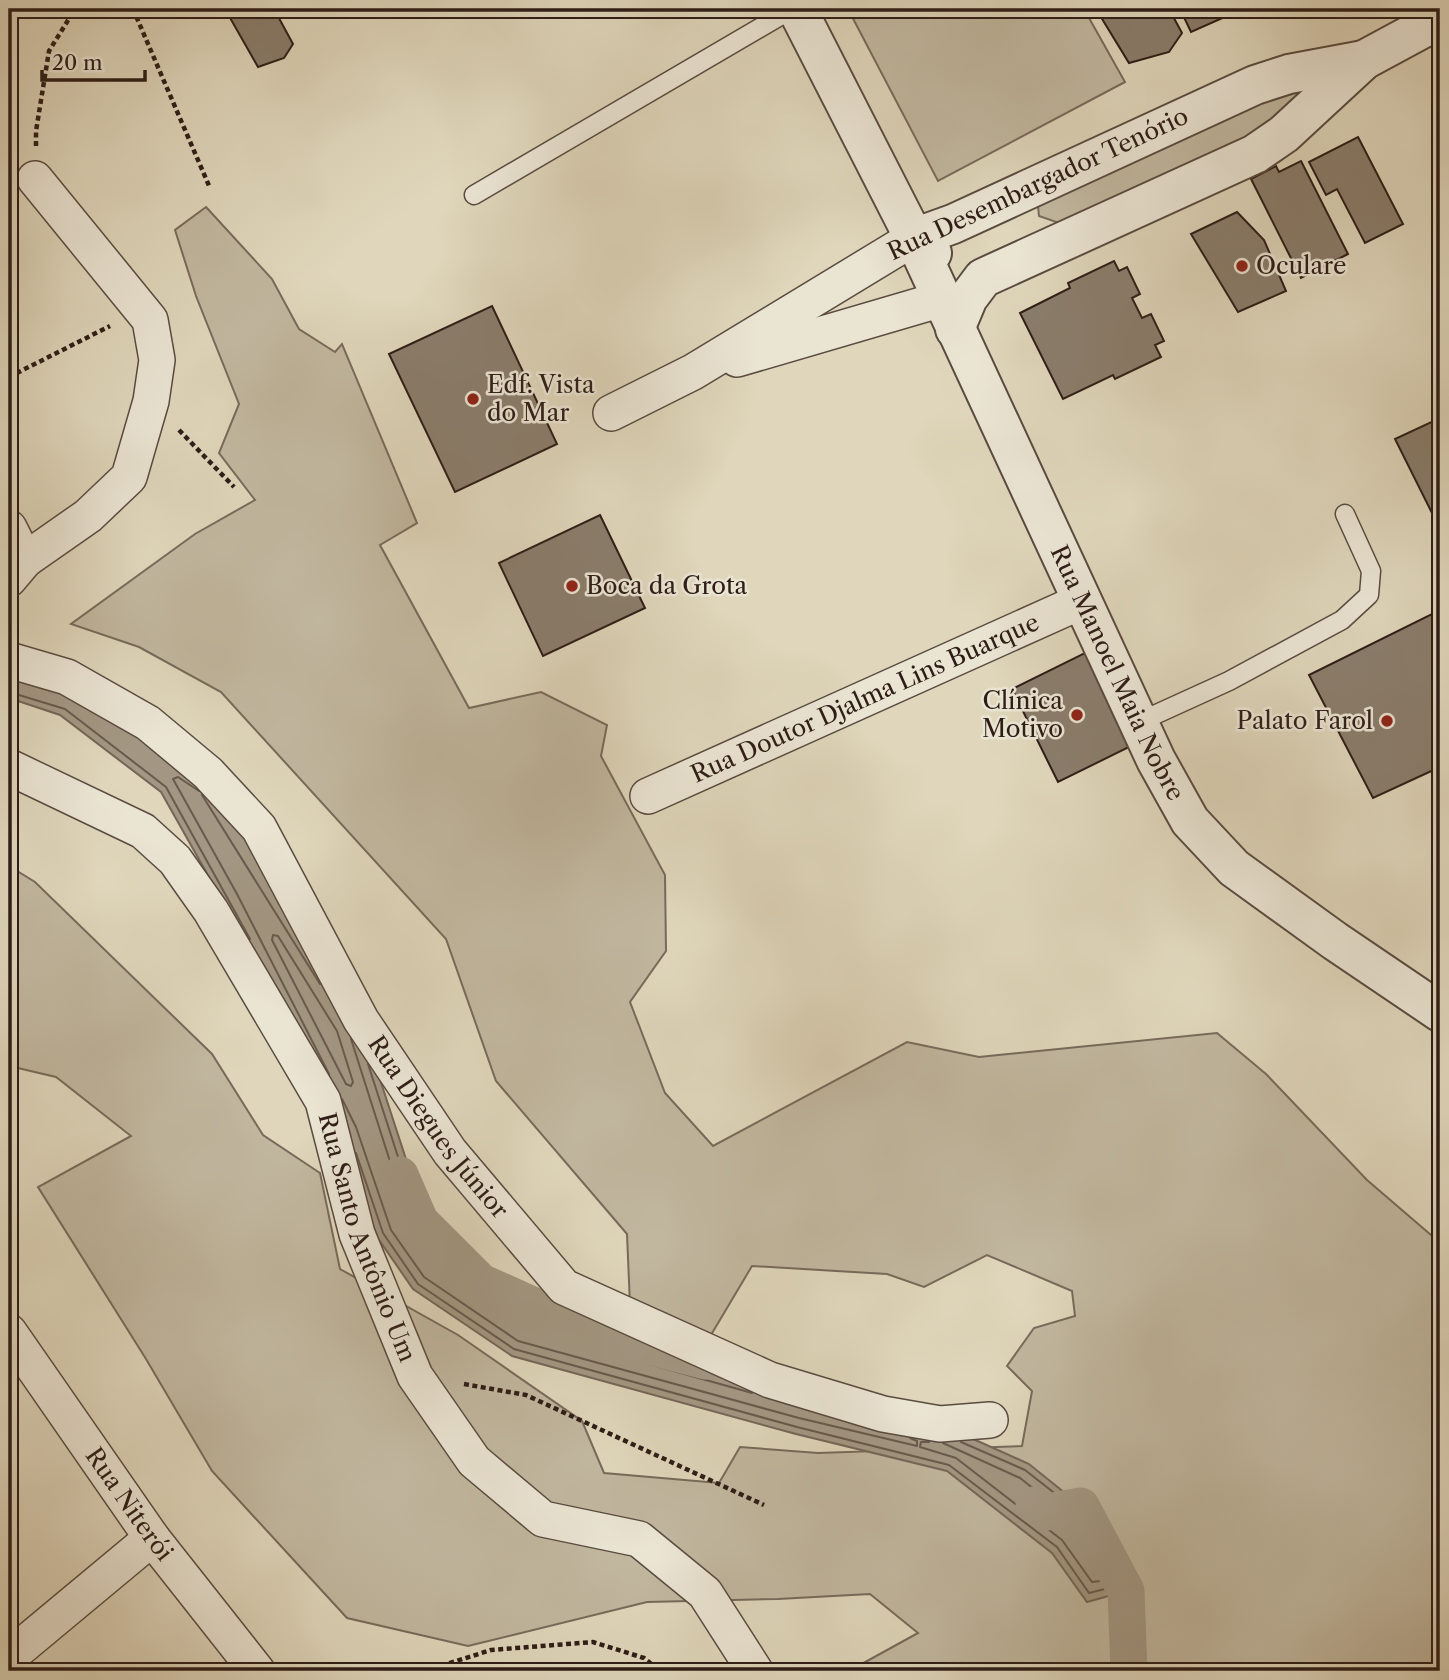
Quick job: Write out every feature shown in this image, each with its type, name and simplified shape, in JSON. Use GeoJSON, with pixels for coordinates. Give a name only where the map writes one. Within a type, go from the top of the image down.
{"type":"FeatureCollection","features":[{"type":"Feature","properties":{"kind":"street","name":"Rua Manoel Maia Nobre"},"geometry":{"type":"LineString","coordinates":[[795,9],[914,238],[1156,760],[1190,821],[1234,868],[1440,1012]]}},
{"type":"Feature","properties":{"kind":"street","name":"Rua Desembargador Tenório"},"geometry":{"type":"LineString","coordinates":[[983,278],[1255,154],[1284,134],[1364,60],[1440,19]]}},
{"type":"Feature","properties":{"kind":"street","name":"Rua Desembargador Tenório"},"geometry":{"type":"LineString","coordinates":[[611,413],[693,372],[914,238],[953,225],[1255,85],[1289,74],[1364,60]]}},
{"type":"Feature","properties":{"kind":"street"},"geometry":{"type":"LineString","coordinates":[[9,528],[17,569],[88,516],[129,477],[152,401],[158,360],[150,320],[36,179]]}},
{"type":"Feature","properties":{"kind":"street","name":"Rua Manoel Maia Nobre"},"geometry":{"type":"LineString","coordinates":[[914,238],[941,260],[960,271],[983,278]]}},
{"type":"Feature","properties":{"kind":"street"},"geometry":{"type":"LineString","coordinates":[[948,314],[968,298],[983,278]]}},
{"type":"Feature","properties":{"kind":"street","name":"Rua Desembargador Tenório"},"geometry":{"type":"LineString","coordinates":[[693,372],[948,314]]}},
{"type":"Feature","properties":{"kind":"street","name":"Rua Doutor Djalma Lins Buarque"},"geometry":{"type":"LineString","coordinates":[[648,796],[1082,601]]}},
{"type":"Feature","properties":{"kind":"street","name":"Rua Diegues Júnior"},"geometry":{"type":"LineString","coordinates":[[9,660],[67,677],[148,723],[208,773],[259,828],[361,1020],[450,1152],[564,1287],[770,1380],[883,1414],[940,1424],[990,1420]]}},
{"type":"Feature","properties":{"kind":"street","name":"Rua Santo Antônio Um"},"geometry":{"type":"LineString","coordinates":[[9,767],[143,831],[176,860],[211,911],[323,1101],[357,1234],[415,1376],[474,1461],[542,1519],[639,1539],[705,1593],[755,1671]]}},
{"type":"Feature","properties":{"kind":"street","name":"Rua Niterói"},"geometry":{"type":"LineString","coordinates":[[9,1332],[152,1538],[257,1671]]}},
{"type":"Feature","properties":{"kind":"street"},"geometry":{"type":"LineString","coordinates":[[9,1657],[152,1538]]}},
{"type":"Feature","properties":{"kind":"lane"},"geometry":{"type":"LineString","coordinates":[[474,195],[795,9]]}},
{"type":"Feature","properties":{"kind":"lane"},"geometry":{"type":"LineString","coordinates":[[1139,722],[1229,681],[1342,620],[1369,595],[1371,571],[1345,514]]}},
{"type":"Feature","properties":{"kind":"path"},"geometry":{"type":"LineString","coordinates":[[36,179],[36,131],[49,51],[75,9]]}},
{"type":"Feature","properties":{"kind":"path"},"geometry":{"type":"LineString","coordinates":[[133,9],[210,188]]}},
{"type":"Feature","properties":{"kind":"path"},"geometry":{"type":"LineString","coordinates":[[9,377],[142,309]]}},
{"type":"Feature","properties":{"kind":"path"},"geometry":{"type":"LineString","coordinates":[[152,401],[234,487]]}},
{"type":"Feature","properties":{"kind":"path"},"geometry":{"type":"LineString","coordinates":[[415,1376],[526,1395],[764,1506]]}},
{"type":"Feature","properties":{"kind":"path"},"geometry":{"type":"LineString","coordinates":[[425,1671],[491,1650],[593,1642],[644,1658],[660,1671]]}},
{"type":"Feature","properties":{"kind":"shaded area"},"geometry":{"type":"Polygon","coordinates":[[[848,9],[1084,9],[1125,82],[938,181],[848,9]]]}},
{"type":"Feature","properties":{"kind":"shaded area"},"geometry":{"type":"Polygon","coordinates":[[[1292,85],[1306,95],[1268,133],[1059,223],[1039,216],[1037,196],[1292,85]]]}},
{"type":"Feature","properties":{"kind":"shaded area"},"geometry":{"type":"Polygon","coordinates":[[[206,207],[272,279],[299,329],[335,352],[342,344],[417,523],[380,545],[469,708],[541,692],[607,725],[601,756],[665,875],[666,951],[630,1002],[665,1093],[713,1146],[907,1042],[979,1057],[1217,1033],[1266,1074],[1367,1180],[1438,1241],[1440,1671],[849,1671],[918,1633],[870,1594],[647,1602],[468,1646],[347,1618],[212,1471],[146,1359],[38,1187],[131,1136],[56,1077],[9,1066],[9,866],[35,882],[212,1054],[263,1135],[320,1173],[340,1269],[458,1335],[582,1421],[604,1473],[719,1483],[740,1447],[818,1453],[1022,1446],[1032,1391],[1007,1366],[1034,1328],[1075,1316],[1072,1291],[987,1255],[924,1287],[887,1274],[752,1266],[708,1340],[630,1305],[627,1234],[496,1081],[446,939],[221,692],[139,647],[71,624],[195,534],[255,500],[219,453],[239,404],[196,296],[175,230],[206,207]]]}},
{"type":"Feature","properties":{"kind":"water"},"geometry":{"type":"Polygon","coordinates":[[[9,663],[67,680],[212,782],[372,1055],[417,1193],[420,1221],[481,1282],[590,1331],[735,1372],[940,1424],[1029,1464],[1081,1506],[1126,1591],[1087,1602],[1052,1553],[947,1471],[796,1434],[512,1356],[413,1289],[377,1237],[342,1132],[223,902],[161,792],[60,715],[9,698],[9,663]]]}},
{"type":"Feature","properties":{"kind":"building"},"geometry":{"type":"Polygon","coordinates":[[[225,9],[274,9],[293,44],[284,58],[258,67],[225,9]]]}},
{"type":"Feature","properties":{"kind":"building"},"geometry":{"type":"Polygon","coordinates":[[[1096,9],[1169,9],[1182,33],[1169,52],[1129,63],[1096,9]]]}},
{"type":"Feature","properties":{"kind":"building"},"geometry":{"type":"Polygon","coordinates":[[[1180,9],[1234,9],[1236,12],[1191,32],[1180,9]]]}},
{"type":"Feature","properties":{"kind":"building"},"geometry":{"type":"Polygon","coordinates":[[[1242,9],[1264,9],[1245,13],[1242,9]]]}},
{"type":"Feature","properties":{"kind":"building"},"geometry":{"type":"Polygon","coordinates":[[[1358,137],[1403,224],[1365,243],[1337,189],[1326,195],[1309,162],[1358,137]]]}},
{"type":"Feature","properties":{"kind":"building"},"geometry":{"type":"Polygon","coordinates":[[[1301,161],[1348,254],[1301,278],[1251,179],[1276,166],[1279,172],[1301,161]]]}},
{"type":"Feature","properties":{"kind":"building","name":"Oculare"},"geometry":{"type":"Polygon","coordinates":[[[1237,212],[1264,240],[1286,291],[1238,312],[1191,234],[1237,212]]]}},
{"type":"Feature","properties":{"kind":"building"},"geometry":{"type":"Polygon","coordinates":[[[1114,261],[1119,271],[1127,267],[1140,294],[1132,298],[1142,318],[1151,314],[1164,341],[1155,345],[1161,357],[1115,379],[1113,375],[1063,399],[1020,313],[1070,288],[1068,283],[1114,261]]]}},
{"type":"Feature","properties":{"kind":"building","name":"Edf. Vista do Mar"},"geometry":{"type":"Polygon","coordinates":[[[492,306],[557,444],[455,492],[389,354],[492,306]]]}},
{"type":"Feature","properties":{"kind":"building"},"geometry":{"type":"Polygon","coordinates":[[[1440,418],[1440,529],[1395,439],[1440,418]]]}},
{"type":"Feature","properties":{"kind":"building","name":"Boca da Grota"},"geometry":{"type":"Polygon","coordinates":[[[600,515],[645,608],[543,656],[499,563],[600,515]]]}},
{"type":"Feature","properties":{"kind":"building","name":"Palato Farol"},"geometry":{"type":"Polygon","coordinates":[[[1440,610],[1440,767],[1373,798],[1309,675],[1440,610]]]}},
{"type":"Feature","properties":{"kind":"building","name":"Clínica Motivo"},"geometry":{"type":"Polygon","coordinates":[[[1095,648],[1141,741],[1058,782],[1012,689],[1095,648]]]}},
{"type":"Feature","properties":{"kind":"waterway"},"geometry":{"type":"LineString","coordinates":[[400,1175],[420,1221],[481,1282],[590,1331],[706,1361]]}},
{"type":"Feature","properties":{"kind":"waterway"},"geometry":{"type":"LineString","coordinates":[[1034,1505],[1047,1512],[1081,1506],[1126,1591],[1129,1671]]}},
{"type":"Feature","properties":{"kind":"place","name":"Oculare"},"geometry":{"type":"Point","coordinates":[1242,266]}},
{"type":"Feature","properties":{"kind":"place","name":"Edf. Vista do Mar"},"geometry":{"type":"Point","coordinates":[473,399]}},
{"type":"Feature","properties":{"kind":"place","name":"Boca da Grota"},"geometry":{"type":"Point","coordinates":[572,586]}},
{"type":"Feature","properties":{"kind":"place","name":"Clínica Motivo"},"geometry":{"type":"Point","coordinates":[1077,715]}},
{"type":"Feature","properties":{"kind":"place","name":"Palato Farol"},"geometry":{"type":"Point","coordinates":[1387,721]}}]}
